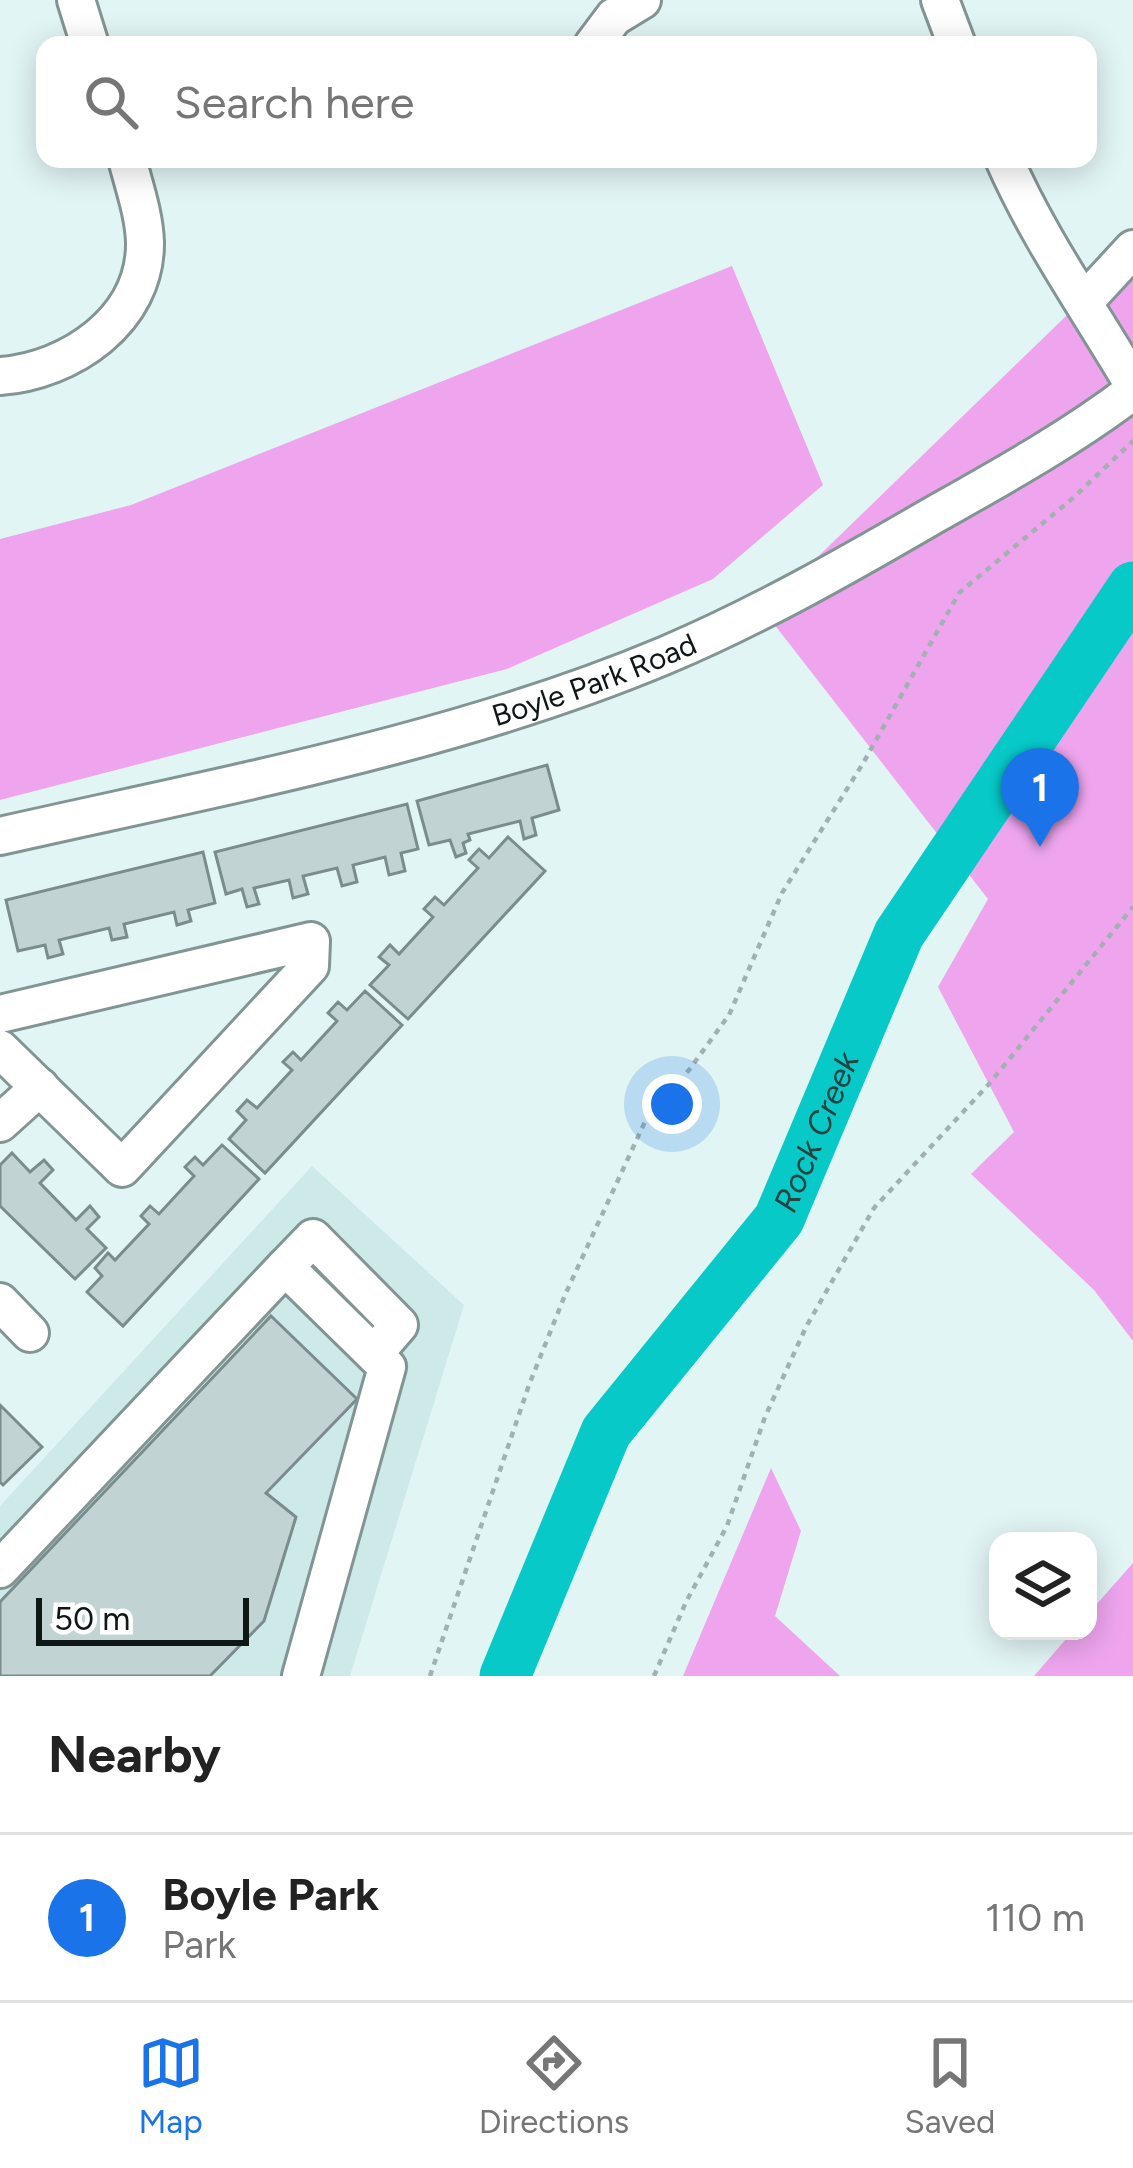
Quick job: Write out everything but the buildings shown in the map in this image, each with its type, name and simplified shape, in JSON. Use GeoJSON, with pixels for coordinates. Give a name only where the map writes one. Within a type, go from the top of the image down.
{"type":"FeatureCollection","features":[{"type":"Feature","properties":{"kind":"street"},"geometry":{"type":"LineString","coordinates":[[76,0],[87,36]]}},
{"type":"Feature","properties":{"kind":"street"},"geometry":{"type":"LineString","coordinates":[[600,36],[614,16],[642,0]]}},
{"type":"Feature","properties":{"kind":"street"},"geometry":{"type":"LineString","coordinates":[[940,0],[954,36]]}},
{"type":"Feature","properties":{"kind":"street"},"geometry":{"type":"LineString","coordinates":[[0,376],[31,374],[70,357],[96,340],[125,306],[134,291],[145,240],[129,168]]}},
{"type":"Feature","properties":{"kind":"street"},"geometry":{"type":"LineString","coordinates":[[1008,168],[1040,235],[1085,301],[1133,388]]}},
{"type":"Feature","properties":{"kind":"street"},"geometry":{"type":"LineString","coordinates":[[1085,301],[1133,249]]}},
{"type":"Feature","properties":{"kind":"street","name":"Boyle Park Road"},"geometry":{"type":"LineString","coordinates":[[0,836],[170,801],[339,758],[515,709],[664,656],[763,610],[897,536],[1095,420],[1133,388]]}},
{"type":"Feature","properties":{"kind":"street"},"geometry":{"type":"LineString","coordinates":[[0,1014],[311,941],[310,966],[122,1168],[0,1049]]}},
{"type":"Feature","properties":{"kind":"street"},"geometry":{"type":"LineString","coordinates":[[0,1123],[40,1088]]}},
{"type":"Feature","properties":{"kind":"street"},"geometry":{"type":"LineString","coordinates":[[0,1569],[285,1267],[386,1366],[301,1676]]}},
{"type":"Feature","properties":{"kind":"street"},"geometry":{"type":"LineString","coordinates":[[0,1302],[30,1334]]}},
{"type":"Feature","properties":{"kind":"path"},"geometry":{"type":"LineString","coordinates":[[430,1676],[529,1385],[649,1113],[689,1070],[729,1015],[782,892],[862,765],[959,593],[1133,441]]}},
{"type":"Feature","properties":{"kind":"path"},"geometry":{"type":"LineString","coordinates":[[654,1676],[686,1602],[727,1526],[765,1417],[806,1327],[874,1208],[989,1084],[1133,908]]}},
{"type":"Feature","properties":{"kind":"shaded area"},"geometry":{"type":"Polygon","coordinates":[[[1133,251],[1133,1341],[1094,1290],[971,1174],[1014,1132],[938,987],[988,899],[763,610],[1133,251]]]}},
{"type":"Feature","properties":{"kind":"shaded area"},"geometry":{"type":"Polygon","coordinates":[[[732,266],[823,485],[713,579],[507,669],[0,800],[0,539],[131,505],[732,266]]]}},
{"type":"Feature","properties":{"kind":"shaded area"},"geometry":{"type":"Polygon","coordinates":[[[312,1166],[464,1305],[350,1676],[0,1676],[0,1506],[312,1166]]]}},
{"type":"Feature","properties":{"kind":"shaded area"},"geometry":{"type":"Polygon","coordinates":[[[771,1468],[801,1531],[775,1616],[840,1676],[683,1676],[771,1468]]]}},
{"type":"Feature","properties":{"kind":"shaded area"},"geometry":{"type":"Polygon","coordinates":[[[1133,1563],[1133,1676],[1034,1676],[1065,1640],[1097,1640],[1097,1604],[1133,1563]]]}},
{"type":"Feature","properties":{"kind":"waterway","name":"Rock Creek"},"geometry":{"type":"LineString","coordinates":[[505,1676],[606,1432],[779,1219],[899,934],[1133,587]]}},
{"type":"Feature","properties":{"kind":"place","name":"Boyle Park"},"geometry":{"type":"Point","coordinates":[1040,847]}}]}
